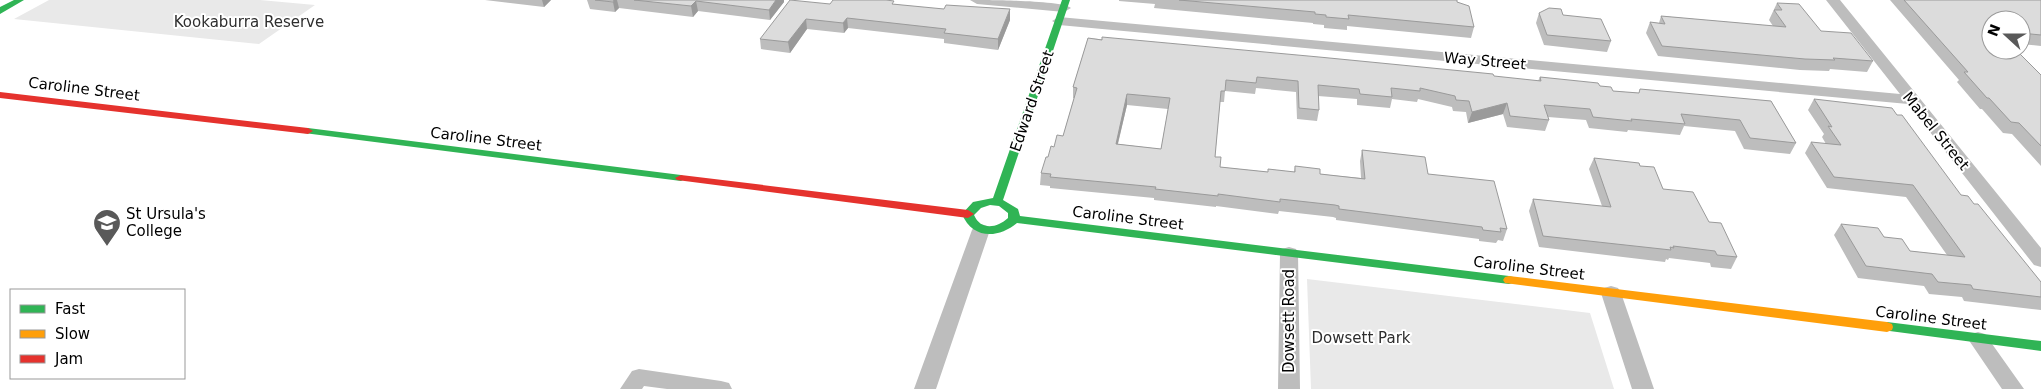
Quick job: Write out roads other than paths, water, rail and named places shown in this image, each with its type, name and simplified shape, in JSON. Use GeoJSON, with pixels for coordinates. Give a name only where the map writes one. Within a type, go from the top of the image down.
{"type":"FeatureCollection","features":[{"type":"Feature","properties":{"kind":"street"},"geometry":{"type":"LineString","coordinates":[[0,10],[20,0]]}},
{"type":"Feature","properties":{"kind":"street","name":"Way Street"},"geometry":{"type":"LineString","coordinates":[[977,0],[1911,100]]}},
{"type":"Feature","properties":{"kind":"street","name":"Mabel Street"},"geometry":{"type":"LineString","coordinates":[[1833,0],[2041,262]]}},
{"type":"Feature","properties":{"kind":"street","name":"Edward Street"},"geometry":{"type":"LineString","coordinates":[[997,202],[1063,10]]}},
{"type":"Feature","properties":{"kind":"street","name":"Caroline Street"},"geometry":{"type":"LineString","coordinates":[[0,95],[262,125],[968,214]]}},
{"type":"Feature","properties":{"kind":"street"},"geometry":{"type":"LineString","coordinates":[[997,202],[1011,208],[1014,219],[1008,227],[1001,230],[980,230],[970,223],[968,214],[970,210],[982,203],[997,202]]}},
{"type":"Feature","properties":{"kind":"street","name":"Caroline Street"},"geometry":{"type":"LineString","coordinates":[[1014,219],[2041,346]]}},
{"type":"Feature","properties":{"kind":"street"},"geometry":{"type":"LineString","coordinates":[[924,389],[980,230]]}},
{"type":"Feature","properties":{"kind":"street","name":"Dowsett Road"},"geometry":{"type":"LineString","coordinates":[[1289,253],[1289,389]]}},
{"type":"Feature","properties":{"kind":"street"},"geometry":{"type":"LineString","coordinates":[[1611,293],[1643,389]]}},
{"type":"Feature","properties":{"kind":"street"},"geometry":{"type":"LineString","coordinates":[[1978,338],[2013,389]]}},
{"type":"Feature","properties":{"kind":"street"},"geometry":{"type":"LineString","coordinates":[[631,389],[639,377],[721,389]]}},
{"type":"Feature","properties":{"kind":"place","name":"St Ursula's College"},"geometry":{"type":"Point","coordinates":[107,247]}},
{"type":"Feature","properties":{"kind":"park label","name":"Kookaburra Reserve"},"geometry":{"type":"Point","coordinates":[249,22]}},
{"type":"Feature","properties":{"kind":"park label","name":"Dowsett Park"},"geometry":{"type":"Point","coordinates":[1361,338]}}]}
